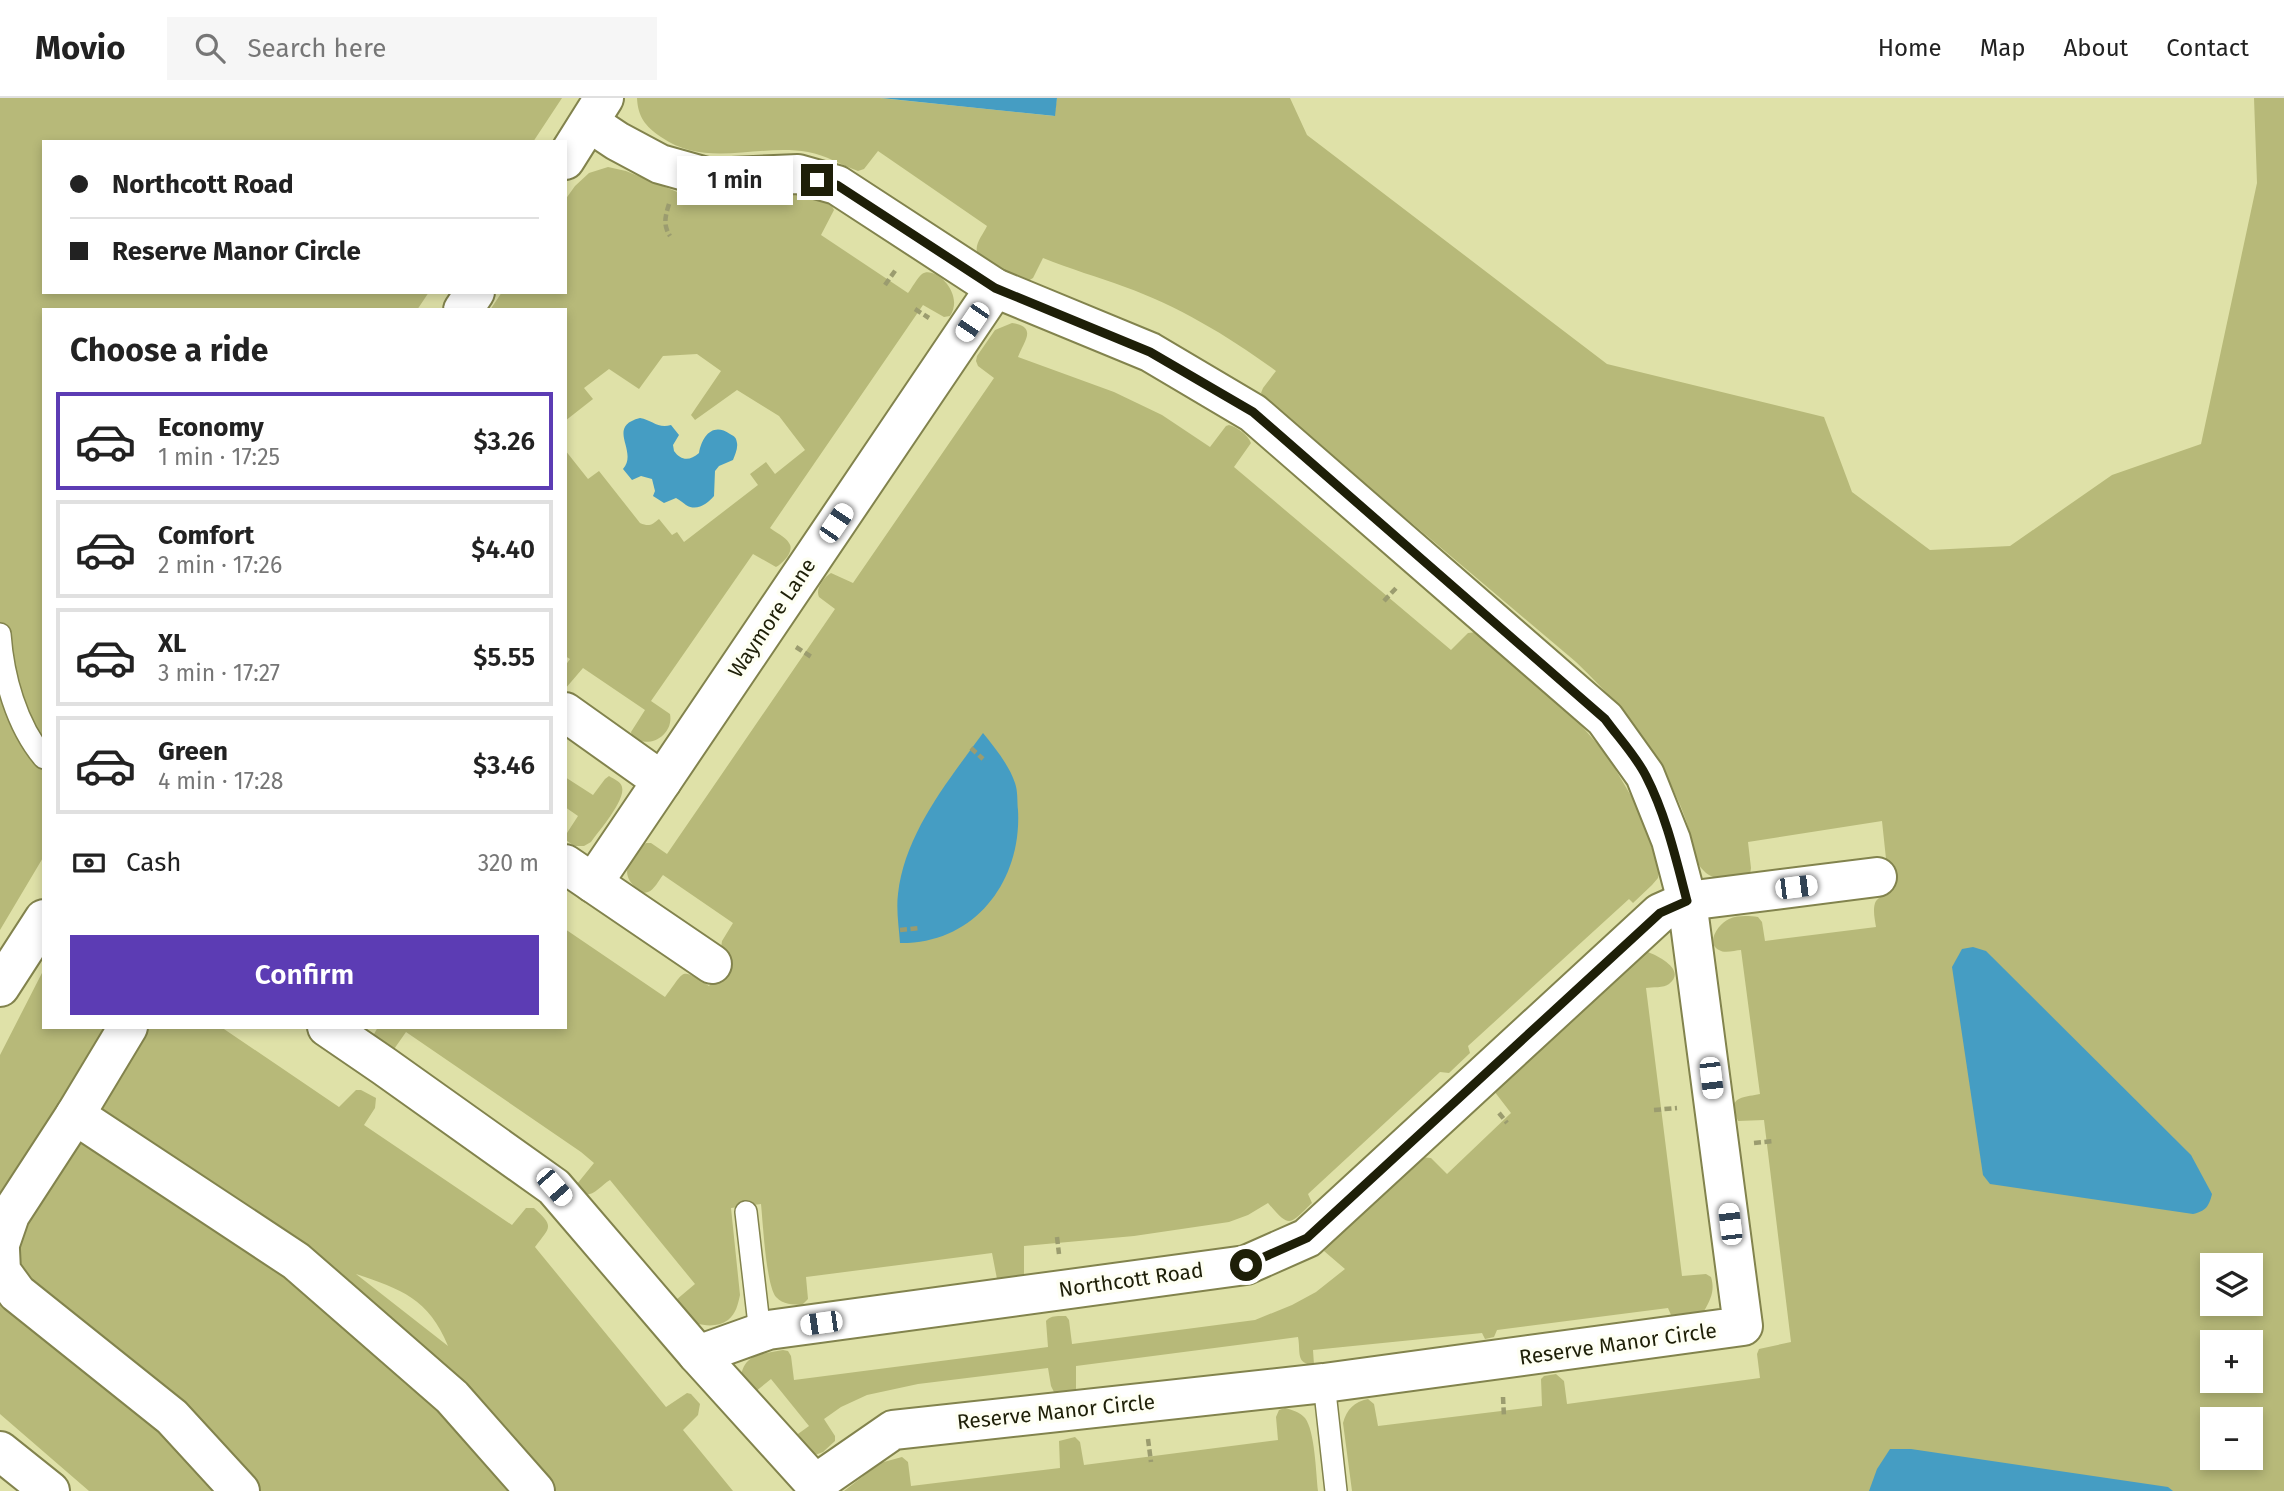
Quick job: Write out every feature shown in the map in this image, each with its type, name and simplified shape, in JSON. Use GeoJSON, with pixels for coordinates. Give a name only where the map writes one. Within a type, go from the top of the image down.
{"type":"FeatureCollection","features":[{"type":"Feature","properties":{"kind":"street"},"geometry":{"type":"LineString","coordinates":[[567,157],[597,110]]}},
{"type":"Feature","properties":{"kind":"street","name":"Reserve Manor Circle"},"geometry":{"type":"LineString","coordinates":[[330,1029],[554,1187],[814,1486],[894,1430],[1324,1384],[1743,1326],[1687,901],[1671,840],[1645,775],[1605,719],[1253,412],[1150,352],[995,288],[837,185],[798,174],[710,178],[660,164],[617,141],[597,110]]}},
{"type":"Feature","properties":{"kind":"street","name":"Waymore Lane"},"geometry":{"type":"LineString","coordinates":[[579,874],[663,781],[995,288]]}},
{"type":"Feature","properties":{"kind":"street"},"geometry":{"type":"LineString","coordinates":[[567,713],[663,781]]}},
{"type":"Feature","properties":{"kind":"street"},"geometry":{"type":"LineString","coordinates":[[579,874],[712,964]]}},
{"type":"Feature","properties":{"kind":"street","name":"Northcott Road"},"geometry":{"type":"LineString","coordinates":[[698,1355],[768,1330],[1246,1265],[1307,1238],[1660,913],[1687,901],[1877,877]]}},
{"type":"Feature","properties":{"kind":"street"},"geometry":{"type":"LineString","coordinates":[[0,988],[42,922]]}},
{"type":"Feature","properties":{"kind":"street"},"geometry":{"type":"LineString","coordinates":[[0,1244],[10,1215],[127,1029]]}},
{"type":"Feature","properties":{"kind":"street"},"geometry":{"type":"LineString","coordinates":[[75,1115],[296,1261],[452,1397],[535,1491]]}},
{"type":"Feature","properties":{"kind":"street"},"geometry":{"type":"LineString","coordinates":[[0,1250],[1,1270],[17,1293],[172,1417],[240,1491]]}},
{"type":"Feature","properties":{"kind":"street"},"geometry":{"type":"LineString","coordinates":[[0,1451],[50,1491]]}},
{"type":"Feature","properties":{"kind":"lane"},"geometry":{"type":"LineString","coordinates":[[0,634],[2,665],[22,725],[42,755]]}},
{"type":"Feature","properties":{"kind":"lane"},"geometry":{"type":"LineString","coordinates":[[746,1212],[760,1333]]}},
{"type":"Feature","properties":{"kind":"lane"},"geometry":{"type":"LineString","coordinates":[[1324,1384],[1336,1491]]}},
{"type":"Feature","properties":{"kind":"path"},"geometry":{"type":"LineString","coordinates":[[670,236],[664,218],[671,196]]}},
{"type":"Feature","properties":{"kind":"path"},"geometry":{"type":"LineString","coordinates":[[971,748],[984,759]]}},
{"type":"Feature","properties":{"kind":"path"},"geometry":{"type":"LineString","coordinates":[[900,930],[919,928]]}},
{"type":"Feature","properties":{"kind":"green space"},"geometry":{"type":"Polygon","coordinates":[[[0,98],[562,98],[534,140],[42,140],[42,294],[428,294],[418,308],[42,308],[42,859],[0,930],[0,98]]]}},
{"type":"Feature","properties":{"kind":"green space"},"geometry":{"type":"Polygon","coordinates":[[[637,98],[880,98],[1054,116],[1057,98],[1290,98],[1307,135],[1607,364],[1824,417],[1852,492],[1930,550],[2010,546],[2112,475],[2201,444],[2257,183],[2254,98],[2284,98],[2284,1491],[1352,1491],[1343,1423],[1352,1407],[1363,1400],[1368,1399],[1374,1404],[1378,1426],[1542,1406],[1541,1379],[1556,1374],[1564,1381],[1567,1404],[1760,1378],[1757,1354],[1759,1349],[1791,1342],[1764,1120],[1738,1121],[1734,1107],[1738,1100],[1760,1094],[1741,950],[1721,951],[1715,947],[1713,938],[1725,921],[1740,916],[1758,917],[1762,922],[1765,941],[1876,927],[1875,904],[1889,887],[1882,821],[1748,842],[1750,875],[1725,878],[1709,875],[1696,859],[1684,816],[1667,777],[1645,741],[1619,708],[1576,662],[1265,399],[1261,393],[1276,371],[1203,323],[1115,283],[1043,258],[1033,278],[1028,281],[1021,280],[978,255],[978,244],[987,226],[878,151],[864,169],[858,171],[808,152],[696,152],[678,146],[655,133],[639,111],[637,98]]]}},
{"type":"Feature","properties":{"kind":"green space"},"geometry":{"type":"Polygon","coordinates":[[[608,167],[626,171],[687,196],[720,200],[794,193],[831,204],[834,210],[821,235],[908,293],[920,276],[928,272],[946,283],[954,299],[950,316],[944,317],[923,305],[770,528],[789,543],[787,556],[776,567],[753,554],[651,701],[670,714],[670,722],[664,734],[646,742],[632,737],[631,732],[645,710],[583,668],[567,687],[567,663],[570,659],[567,657],[567,453],[588,479],[599,471],[640,523],[650,525],[659,519],[672,535],[677,532],[684,542],[758,485],[750,474],[766,462],[775,474],[805,450],[779,416],[737,390],[695,420],[691,415],[721,371],[697,354],[663,356],[639,389],[609,369],[584,388],[593,399],[567,419],[567,308],[491,308],[501,294],[567,294],[567,197],[589,173],[608,167]]]}},
{"type":"Feature","properties":{"kind":"green space"},"geometry":{"type":"Polygon","coordinates":[[[1012,323],[1020,325],[1027,331],[1027,336],[1018,357],[1114,392],[1162,415],[1210,447],[1226,426],[1239,429],[1251,443],[1234,467],[1451,650],[1468,633],[1477,632],[1579,723],[1607,755],[1634,801],[1659,871],[1658,878],[1633,903],[1629,899],[1468,1046],[1470,1053],[1449,1073],[1440,1072],[1308,1194],[1312,1203],[1294,1220],[1281,1217],[1268,1203],[1229,1222],[1134,1236],[1024,1246],[1024,1276],[1004,1282],[997,1279],[992,1253],[806,1277],[808,1299],[802,1305],[782,1301],[776,1297],[773,1290],[767,1267],[761,1204],[731,1208],[740,1295],[737,1305],[733,1315],[723,1323],[695,1323],[674,1305],[676,1300],[695,1284],[610,1180],[593,1193],[581,1194],[577,1184],[594,1163],[406,1032],[392,1052],[370,1041],[377,1029],[567,1029],[567,930],[665,997],[684,974],[709,986],[729,958],[721,948],[722,941],[733,923],[663,875],[650,891],[641,892],[628,878],[628,865],[635,853],[646,843],[651,843],[667,854],[835,609],[819,597],[821,584],[831,573],[853,583],[994,378],[978,366],[976,361],[995,330],[1012,323]]]}},
{"type":"Feature","properties":{"kind":"green space"},"geometry":{"type":"Polygon","coordinates":[[[609,776],[621,785],[620,800],[591,842],[584,846],[574,846],[567,841],[567,833],[578,816],[567,808],[567,778],[593,795],[609,776]]]}},
{"type":"Feature","properties":{"kind":"green space"},"geometry":{"type":"Polygon","coordinates":[[[1648,952],[1669,964],[1675,974],[1674,979],[1667,985],[1646,988],[1682,1276],[1706,1274],[1711,1277],[1712,1294],[1704,1311],[1671,1315],[1668,1308],[1497,1330],[1494,1337],[1485,1339],[1482,1333],[1313,1350],[1314,1365],[1301,1360],[1298,1337],[1076,1366],[1075,1392],[1062,1394],[1054,1392],[1048,1368],[918,1384],[867,1395],[841,1407],[824,1419],[835,1436],[835,1441],[823,1452],[810,1457],[791,1439],[809,1426],[771,1379],[755,1392],[740,1382],[749,1360],[783,1350],[788,1351],[791,1356],[794,1380],[1048,1347],[1046,1321],[1055,1316],[1066,1316],[1069,1320],[1072,1344],[1255,1320],[1292,1305],[1316,1292],[1345,1269],[1324,1251],[1329,1242],[1420,1157],[1431,1158],[1447,1174],[1511,1113],[1494,1091],[1640,954],[1648,952]]]}},
{"type":"Feature","properties":{"kind":"green space"},"geometry":{"type":"Polygon","coordinates":[[[42,973],[42,1029],[224,1029],[339,1107],[356,1090],[376,1098],[375,1108],[364,1125],[512,1225],[526,1208],[534,1208],[548,1223],[547,1231],[535,1247],[666,1407],[687,1393],[700,1404],[698,1415],[683,1430],[733,1491],[89,1491],[0,1414],[0,1055],[42,973]],[[356,1274],[448,1346],[432,1317],[412,1298],[356,1274]]]}},
{"type":"Feature","properties":{"kind":"green space"},"geometry":{"type":"Polygon","coordinates":[[[1285,1408],[1301,1414],[1308,1424],[1313,1442],[1318,1491],[844,1491],[880,1463],[902,1457],[908,1462],[911,1486],[1060,1468],[1059,1441],[1075,1437],[1080,1442],[1084,1465],[1278,1440],[1276,1417],[1279,1410],[1285,1408]]]}},
{"type":"Feature","properties":{"kind":"water"},"geometry":{"type":"Polygon","coordinates":[[[881,98],[1057,98],[1055,116],[881,98]]]}},
{"type":"Feature","properties":{"kind":"water"},"geometry":{"type":"Polygon","coordinates":[[[640,418],[659,425],[671,425],[679,435],[673,445],[674,451],[683,458],[689,459],[699,453],[706,436],[714,430],[724,431],[735,437],[737,447],[733,460],[719,466],[715,471],[714,496],[709,501],[694,508],[676,498],[664,503],[653,496],[655,491],[652,479],[641,476],[632,480],[623,469],[627,455],[623,433],[630,422],[640,418]]]}},
{"type":"Feature","properties":{"kind":"water"},"geometry":{"type":"Polygon","coordinates":[[[983,733],[1005,763],[1016,786],[1017,836],[1012,861],[989,904],[971,920],[951,933],[927,940],[900,943],[898,894],[909,850],[930,809],[983,733]]]}},
{"type":"Feature","properties":{"kind":"water"},"geometry":{"type":"Polygon","coordinates":[[[1973,947],[1986,951],[2191,1155],[2212,1194],[2204,1210],[2193,1214],[1990,1184],[1983,1175],[1952,967],[1962,949],[1973,947]]]}},
{"type":"Feature","properties":{"kind":"water"},"geometry":{"type":"Polygon","coordinates":[[[1890,1449],[1911,1449],[2168,1487],[2173,1491],[1869,1491],[1877,1469],[1890,1449]]]}},
{"type":"Feature","properties":{"kind":"route"},"geometry":{"type":"LineString","coordinates":[[817,180],[837,185],[995,288],[1150,352],[1253,412],[1605,719],[1645,775],[1654,796],[1671,840],[1687,901],[1660,913],[1307,1238],[1246,1265]]}}]}
